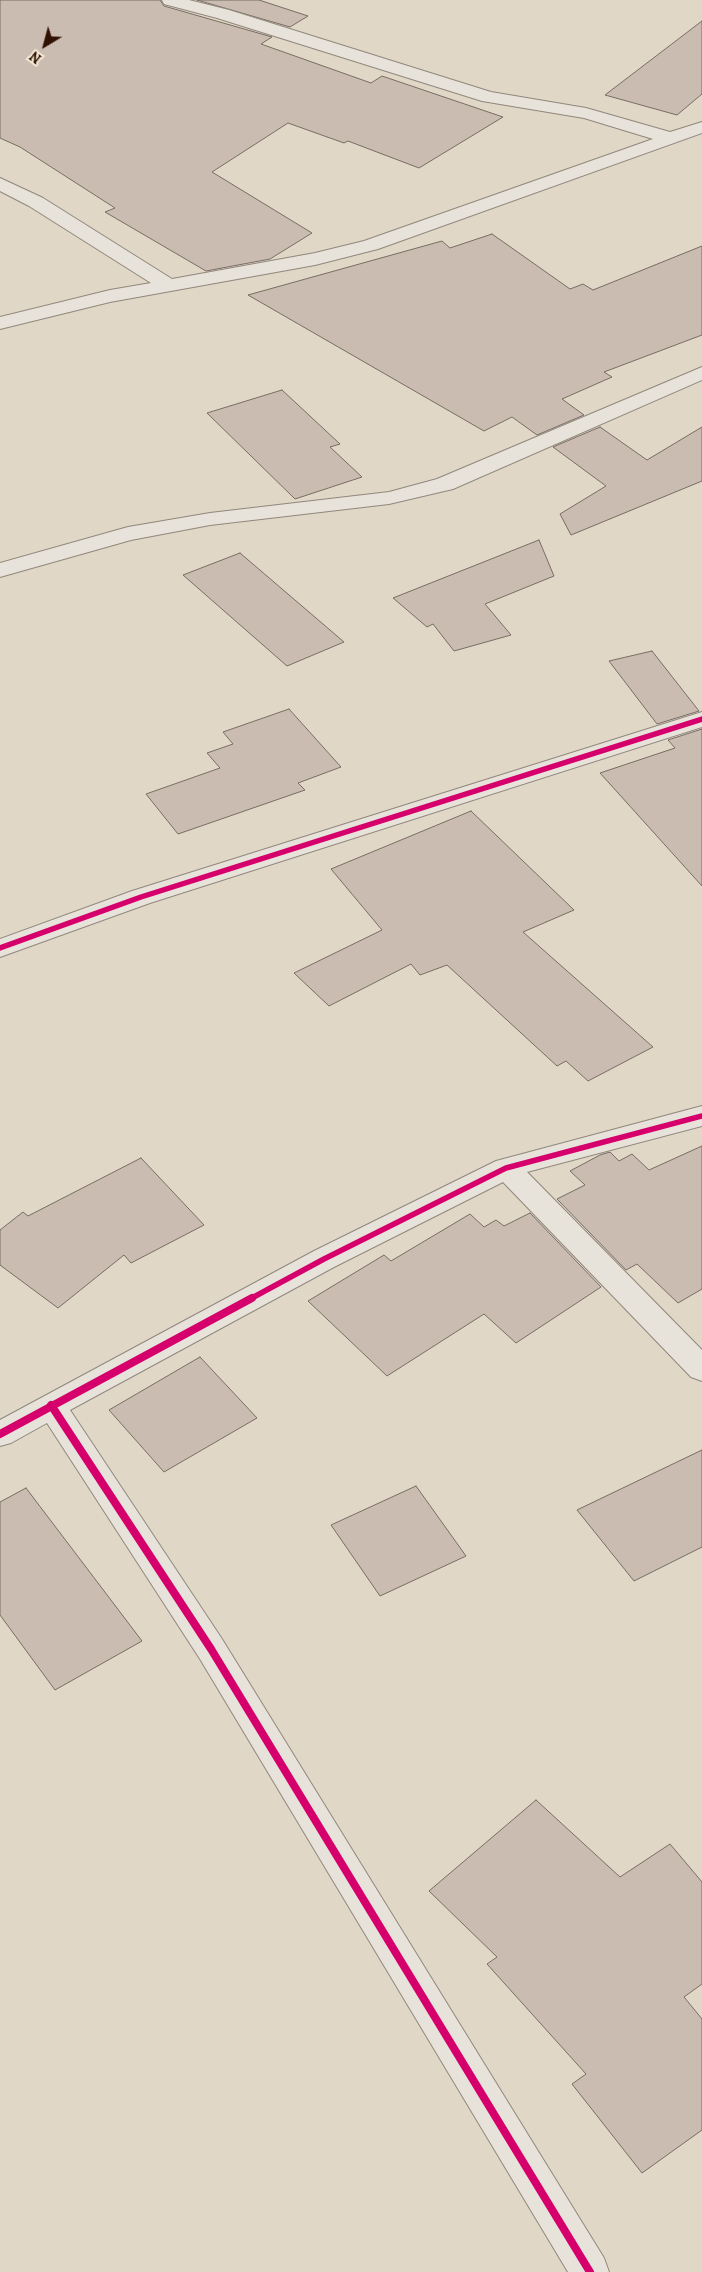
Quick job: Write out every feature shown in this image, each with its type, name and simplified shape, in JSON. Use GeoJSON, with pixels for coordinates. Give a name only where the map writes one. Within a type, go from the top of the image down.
{"type":"FeatureCollection","features":[{"type":"Feature","properties":{"kind":"street"},"geometry":{"type":"LineString","coordinates":[[170,0],[223,14],[488,97],[586,113],[670,138]]}},
{"type":"Feature","properties":{"kind":"street"},"geometry":{"type":"LineString","coordinates":[[0,323],[110,296],[315,259],[372,246],[702,127]]}},
{"type":"Feature","properties":{"kind":"street"},"geometry":{"type":"LineString","coordinates":[[0,184],[36,202],[168,286]]}},
{"type":"Feature","properties":{"kind":"street"},"geometry":{"type":"LineString","coordinates":[[0,570],[128,534],[210,519],[389,498],[445,484],[702,373]]}},
{"type":"Feature","properties":{"kind":"street"},"geometry":{"type":"LineString","coordinates":[[0,948],[141,897],[702,719]]}},
{"type":"Feature","properties":{"kind":"street"},"geometry":{"type":"LineString","coordinates":[[0,1434],[324,1259],[506,1168],[702,1116]]}},
{"type":"Feature","properties":{"kind":"street"},"geometry":{"type":"LineString","coordinates":[[506,1168],[702,1369]]}},
{"type":"Feature","properties":{"kind":"street"},"geometry":{"type":"LineString","coordinates":[[51,1405],[211,1649],[590,2272]]}},
{"type":"Feature","properties":{"kind":"building"},"geometry":{"type":"Polygon","coordinates":[[[0,0],[160,0],[164,6],[272,37],[261,44],[371,83],[382,76],[503,117],[419,168],[348,141],[344,143],[288,123],[212,172],[312,233],[270,259],[206,271],[105,212],[115,208],[20,147],[0,138],[0,0]]]}},
{"type":"Feature","properties":{"kind":"building"},"geometry":{"type":"Polygon","coordinates":[[[197,0],[259,0],[308,16],[290,27],[197,0]]]}},
{"type":"Feature","properties":{"kind":"building"},"geometry":{"type":"Polygon","coordinates":[[[702,21],[702,94],[677,115],[605,95],[702,21]]]}},
{"type":"Feature","properties":{"kind":"building"},"geometry":{"type":"Polygon","coordinates":[[[492,234],[570,289],[583,284],[593,290],[702,246],[702,335],[604,372],[612,377],[562,399],[584,415],[537,435],[512,417],[484,431],[248,295],[442,241],[450,248],[492,234]]]}},
{"type":"Feature","properties":{"kind":"building"},"geometry":{"type":"Polygon","coordinates":[[[282,390],[340,444],[330,447],[362,477],[295,499],[207,413],[282,390]]]}},
{"type":"Feature","properties":{"kind":"building"},"geometry":{"type":"Polygon","coordinates":[[[600,427],[647,460],[702,427],[702,481],[571,535],[560,514],[606,486],[553,447],[600,427]]]}},
{"type":"Feature","properties":{"kind":"building"},"geometry":{"type":"Polygon","coordinates":[[[539,540],[554,576],[485,604],[511,635],[454,651],[433,624],[427,627],[393,598],[539,540]]]}},
{"type":"Feature","properties":{"kind":"building"},"geometry":{"type":"Polygon","coordinates":[[[240,553],[344,642],[287,666],[183,575],[240,553]]]}},
{"type":"Feature","properties":{"kind":"building"},"geometry":{"type":"Polygon","coordinates":[[[652,651],[699,711],[657,724],[609,661],[652,651]]]}},
{"type":"Feature","properties":{"kind":"building"},"geometry":{"type":"Polygon","coordinates":[[[289,709],[341,767],[298,783],[305,790],[178,834],[146,794],[220,768],[207,753],[233,744],[223,732],[289,709]]]}},
{"type":"Feature","properties":{"kind":"building"},"geometry":{"type":"Polygon","coordinates":[[[702,729],[702,886],[600,773],[675,748],[668,740],[702,729]]]}},
{"type":"Feature","properties":{"kind":"building"},"geometry":{"type":"Polygon","coordinates":[[[471,811],[574,910],[523,932],[653,1047],[588,1081],[566,1061],[557,1066],[447,965],[420,975],[411,964],[329,1006],[294,973],[382,930],[331,869],[471,811]]]}},
{"type":"Feature","properties":{"kind":"building"},"geometry":{"type":"Polygon","coordinates":[[[702,1146],[702,1289],[678,1303],[637,1264],[626,1270],[557,1199],[585,1185],[570,1171],[600,1155],[610,1152],[619,1161],[632,1154],[649,1170],[702,1146]]]}},
{"type":"Feature","properties":{"kind":"building"},"geometry":{"type":"Polygon","coordinates":[[[141,1158],[204,1225],[131,1263],[124,1255],[58,1308],[0,1265],[0,1230],[23,1212],[28,1216],[141,1158]]]}},
{"type":"Feature","properties":{"kind":"building"},"geometry":{"type":"Polygon","coordinates":[[[530,1213],[601,1287],[516,1343],[484,1314],[387,1376],[308,1301],[384,1255],[391,1261],[470,1214],[484,1227],[496,1220],[504,1226],[530,1213]]]}},
{"type":"Feature","properties":{"kind":"building"},"geometry":{"type":"Polygon","coordinates":[[[200,1357],[257,1418],[164,1472],[109,1410],[200,1357]]]}},
{"type":"Feature","properties":{"kind":"building"},"geometry":{"type":"Polygon","coordinates":[[[702,1450],[702,1547],[634,1581],[577,1510],[702,1450]]]}},
{"type":"Feature","properties":{"kind":"building"},"geometry":{"type":"Polygon","coordinates":[[[416,1486],[466,1556],[380,1596],[331,1525],[416,1486]]]}},
{"type":"Feature","properties":{"kind":"building"},"geometry":{"type":"Polygon","coordinates":[[[26,1488],[142,1641],[55,1690],[0,1615],[0,1502],[26,1488]]]}},
{"type":"Feature","properties":{"kind":"building"},"geometry":{"type":"Polygon","coordinates":[[[536,1800],[620,1877],[670,1844],[702,1882],[702,1984],[684,1997],[702,2019],[702,2130],[642,2173],[572,2084],[586,2074],[487,1964],[497,1957],[429,1891],[536,1800]]]}},
{"type":"Feature","properties":{"kind":"cycle path"},"geometry":{"type":"LineString","coordinates":[[0,948],[141,897],[702,719]]}},
{"type":"Feature","properties":{"kind":"cycle path"},"geometry":{"type":"LineString","coordinates":[[0,1434],[324,1259],[506,1168],[702,1116]]}},
{"type":"Feature","properties":{"kind":"cycle path"},"geometry":{"type":"LineString","coordinates":[[51,1405],[211,1649],[590,2272]]}}]}
